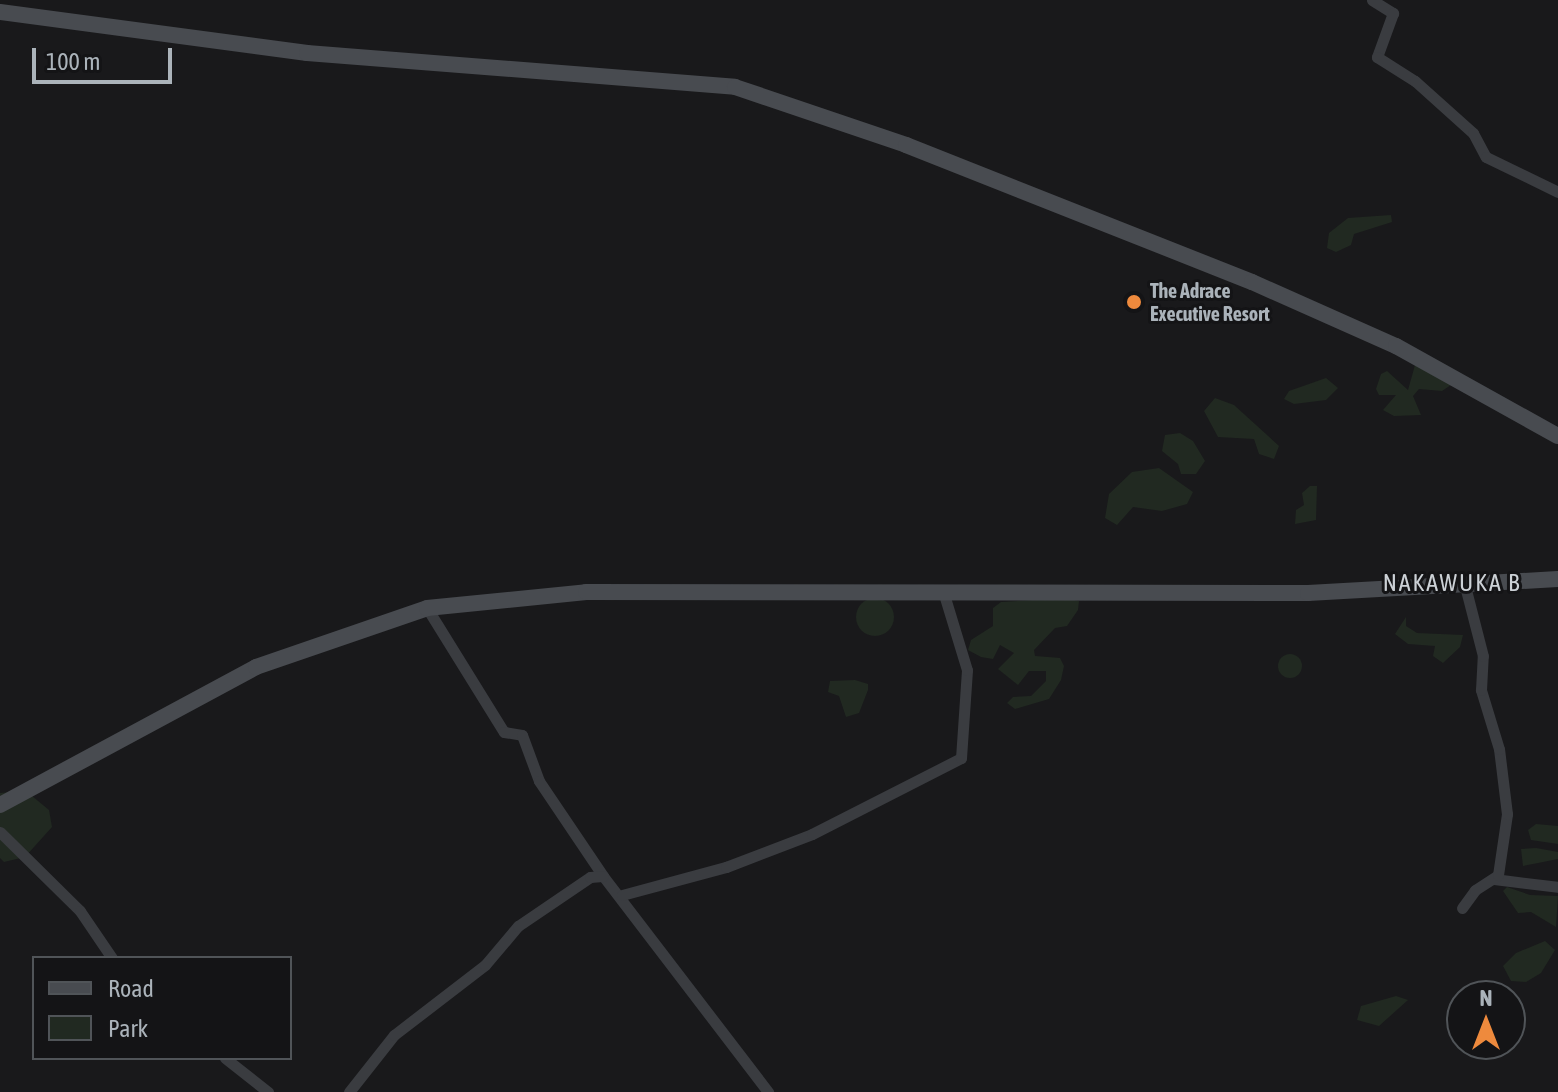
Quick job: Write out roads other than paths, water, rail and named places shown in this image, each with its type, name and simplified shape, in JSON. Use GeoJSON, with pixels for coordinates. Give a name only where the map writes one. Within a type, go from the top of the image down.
{"type":"FeatureCollection","features":[{"type":"Feature","properties":{"kind":"street"},"geometry":{"type":"LineString","coordinates":[[1372,0],[1393,13],[1377,57],[1415,81],[1473,133],[1486,157],[1558,192]]}},
{"type":"Feature","properties":{"kind":"street"},"geometry":{"type":"LineString","coordinates":[[0,12],[307,53],[735,87],[906,145],[1252,282],[1396,346],[1558,436]]}},
{"type":"Feature","properties":{"kind":"street"},"geometry":{"type":"LineString","coordinates":[[0,805],[256,667],[427,608],[586,592],[1308,593],[1558,579]]}},
{"type":"Feature","properties":{"kind":"street"},"geometry":{"type":"LineString","coordinates":[[1462,908],[1498,875],[1507,814],[1499,749],[1481,688],[1479,634],[1465,586]]}},
{"type":"Feature","properties":{"kind":"street"},"geometry":{"type":"LineString","coordinates":[[622,895],[726,867],[812,834],[961,758],[967,670],[943,591]]}},
{"type":"Feature","properties":{"kind":"street"},"geometry":{"type":"LineString","coordinates":[[427,608],[504,732],[522,735],[539,781],[603,876],[622,895],[768,1092]]}},
{"type":"Feature","properties":{"kind":"street"},"geometry":{"type":"LineString","coordinates":[[0,832],[80,911],[111,956]]}},
{"type":"Feature","properties":{"kind":"street"},"geometry":{"type":"LineString","coordinates":[[349,1092],[394,1035],[485,965],[518,926],[590,877],[603,876]]}},
{"type":"Feature","properties":{"kind":"street"},"geometry":{"type":"LineString","coordinates":[[1491,880],[1502,877],[1516,886],[1558,887]]}},
{"type":"Feature","properties":{"kind":"street"},"geometry":{"type":"LineString","coordinates":[[228,1060],[268,1092]]}},
{"type":"Feature","properties":{"kind":"place","name":"The Adrace Executive Resort"},"geometry":{"type":"Point","coordinates":[1134,302]}},
{"type":"Feature","properties":{"kind":"district","name":"NAKAWUKA B"},"geometry":{"type":"Point","coordinates":[1452,583]}}]}
